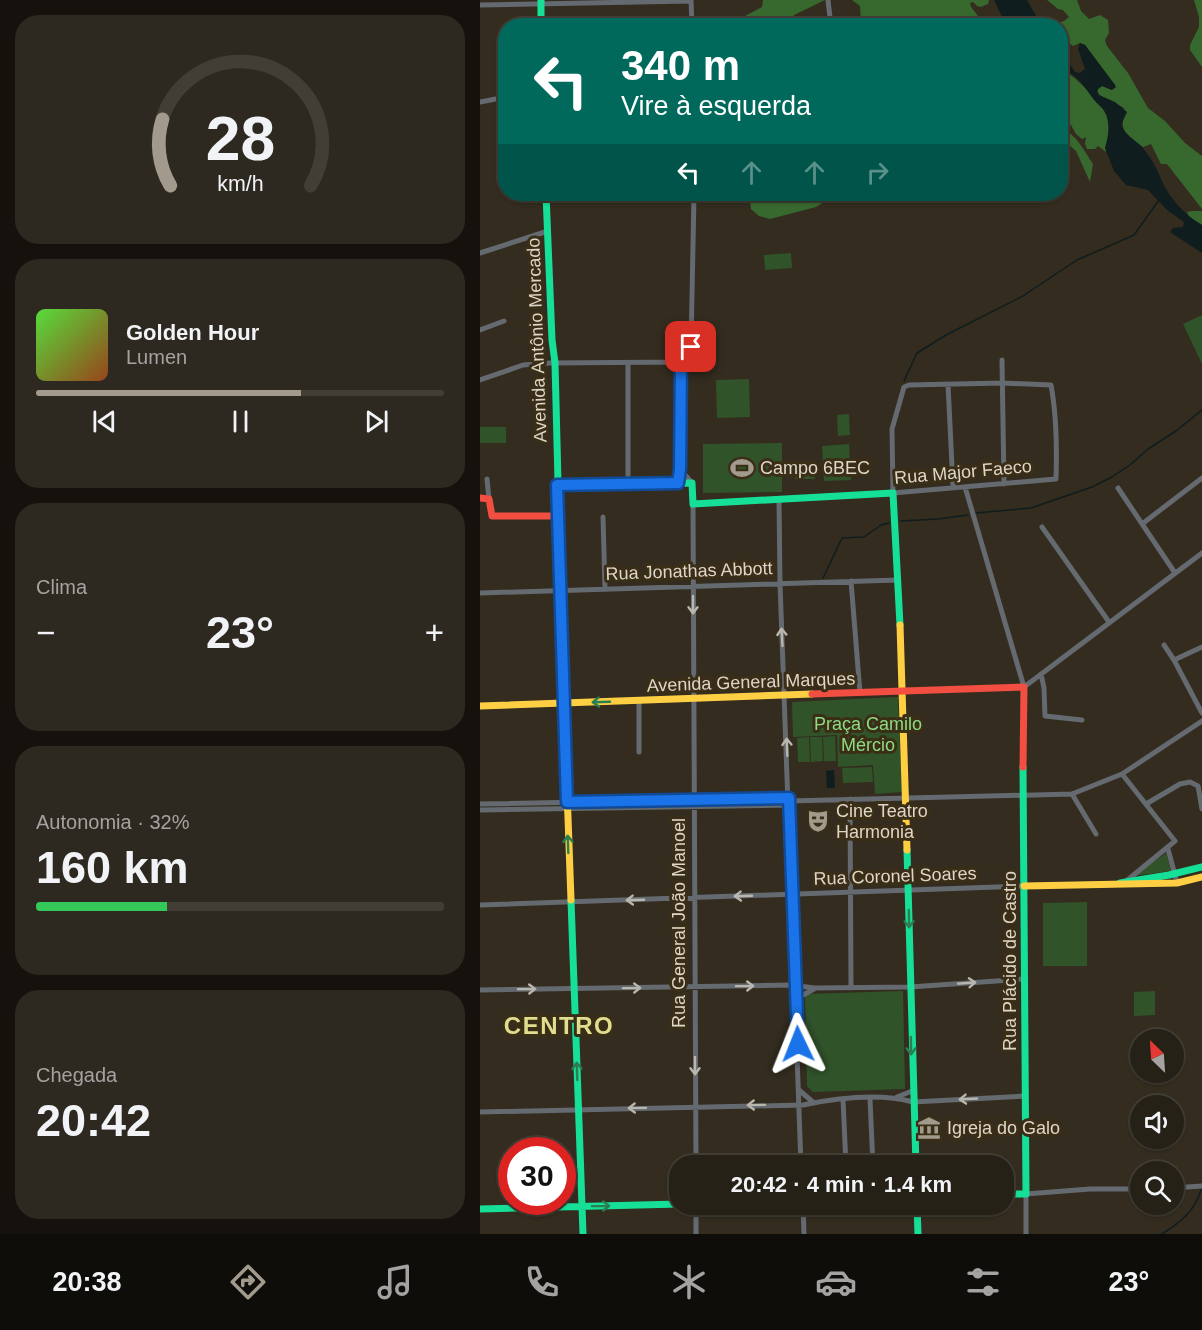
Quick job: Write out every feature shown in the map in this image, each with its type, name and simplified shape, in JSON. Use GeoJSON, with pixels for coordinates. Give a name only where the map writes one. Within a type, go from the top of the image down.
{"type":"FeatureCollection","features":[{"type":"Feature","properties":{"kind":"main road"},"geometry":{"type":"LineString","coordinates":[[541,2],[541,18]]}},
{"type":"Feature","properties":{"kind":"main road","name":"Avenida Antônio Mercado"},"geometry":{"type":"LineString","coordinates":[[546,201],[555,363],[560,591],[583,1234]]}},
{"type":"Feature","properties":{"kind":"main road"},"geometry":{"type":"LineString","coordinates":[[557,485],[692,483]]}},
{"type":"Feature","properties":{"kind":"main road","name":"Rua General João Manoel"},"geometry":{"type":"LineString","coordinates":[[692,483],[693,504]]}},
{"type":"Feature","properties":{"kind":"main road"},"geometry":{"type":"LineString","coordinates":[[893,493],[903,692],[915,1155]]}},
{"type":"Feature","properties":{"kind":"main road","name":"Rua Major Faeco"},"geometry":{"type":"LineString","coordinates":[[693,504],[893,493]]}},
{"type":"Feature","properties":{"kind":"main road"},"geometry":{"type":"LineString","coordinates":[[480,498],[489,499],[492,516],[558,516]]}},
{"type":"Feature","properties":{"kind":"main road","name":"Avenida General Marques"},"geometry":{"type":"LineString","coordinates":[[480,706],[1024,687]]}},
{"type":"Feature","properties":{"kind":"main road","name":"Rua Plácido de Castro"},"geometry":{"type":"LineString","coordinates":[[1024,687],[1026,1194]]}},
{"type":"Feature","properties":{"kind":"main road"},"geometry":{"type":"LineString","coordinates":[[1123,883],[1202,867]]}},
{"type":"Feature","properties":{"kind":"main road"},"geometry":{"type":"LineString","coordinates":[[1024,886],[1177,883],[1202,877]]}},
{"type":"Feature","properties":{"kind":"main road"},"geometry":{"type":"LineString","coordinates":[[1014,1194],[1026,1194]]}},
{"type":"Feature","properties":{"kind":"main road"},"geometry":{"type":"LineString","coordinates":[[480,1209],[669,1204]]}},
{"type":"Feature","properties":{"kind":"main road"},"geometry":{"type":"LineString","coordinates":[[917,1215],[918,1234]]}},
{"type":"Feature","properties":{"kind":"street"},"geometry":{"type":"LineString","coordinates":[[480,5],[691,0],[692,18]]}},
{"type":"Feature","properties":{"kind":"street"},"geometry":{"type":"LineString","coordinates":[[828,0],[830,18]]}},
{"type":"Feature","properties":{"kind":"street"},"geometry":{"type":"LineString","coordinates":[[480,102],[498,99]]}},
{"type":"Feature","properties":{"kind":"street"},"geometry":{"type":"LineString","coordinates":[[480,380],[523,365],[681,362],[689,358],[694,201]]}},
{"type":"Feature","properties":{"kind":"street"},"geometry":{"type":"LineString","coordinates":[[480,253],[548,231]]}},
{"type":"Feature","properties":{"kind":"street"},"geometry":{"type":"LineString","coordinates":[[480,330],[504,321]]}},
{"type":"Feature","properties":{"kind":"street"},"geometry":{"type":"LineString","coordinates":[[1002,360],[1004,484]]}},
{"type":"Feature","properties":{"kind":"street"},"geometry":{"type":"LineString","coordinates":[[678,483],[681,362]]}},
{"type":"Feature","properties":{"kind":"street"},"geometry":{"type":"LineString","coordinates":[[628,363],[628,484]]}},
{"type":"Feature","properties":{"kind":"street"},"geometry":{"type":"LineString","coordinates":[[893,493],[892,429],[904,387],[1002,383]]}},
{"type":"Feature","properties":{"kind":"street","name":"Rua Major Faeco"},"geometry":{"type":"LineString","coordinates":[[893,493],[1056,479],[1058,445],[1056,412],[1051,385],[1002,383]]}},
{"type":"Feature","properties":{"kind":"street"},"geometry":{"type":"LineString","coordinates":[[948,384],[953,487]]}},
{"type":"Feature","properties":{"kind":"street"},"geometry":{"type":"LineString","coordinates":[[680,469],[692,483]]}},
{"type":"Feature","properties":{"kind":"street"},"geometry":{"type":"LineString","coordinates":[[1142,524],[1202,478]]}},
{"type":"Feature","properties":{"kind":"street"},"geometry":{"type":"LineString","coordinates":[[487,479],[489,499]]}},
{"type":"Feature","properties":{"kind":"street"},"geometry":{"type":"LineString","coordinates":[[965,487],[1024,687],[1202,553]]}},
{"type":"Feature","properties":{"kind":"street"},"geometry":{"type":"LineString","coordinates":[[1118,488],[1175,573]]}},
{"type":"Feature","properties":{"kind":"street"},"geometry":{"type":"LineString","coordinates":[[779,500],[801,1155]]}},
{"type":"Feature","properties":{"kind":"street","name":"Rua General João Manoel"},"geometry":{"type":"LineString","coordinates":[[693,504],[696,1155]]}},
{"type":"Feature","properties":{"kind":"street"},"geometry":{"type":"LineString","coordinates":[[603,517],[605,589]]}},
{"type":"Feature","properties":{"kind":"street"},"geometry":{"type":"LineString","coordinates":[[1042,527],[1109,622]]}},
{"type":"Feature","properties":{"kind":"street","name":"Rua Jonathas Abbott"},"geometry":{"type":"LineString","coordinates":[[480,593],[898,580]]}},
{"type":"Feature","properties":{"kind":"street"},"geometry":{"type":"LineString","coordinates":[[851,581],[860,693]]}},
{"type":"Feature","properties":{"kind":"street"},"geometry":{"type":"LineString","coordinates":[[1164,645],[1202,713]]}},
{"type":"Feature","properties":{"kind":"street"},"geometry":{"type":"LineString","coordinates":[[1174,660],[1202,647]]}},
{"type":"Feature","properties":{"kind":"street"},"geometry":{"type":"LineString","coordinates":[[1041,674],[1045,716],[1082,720]]}},
{"type":"Feature","properties":{"kind":"street"},"geometry":{"type":"LineString","coordinates":[[639,701],[639,752]]}},
{"type":"Feature","properties":{"kind":"street"},"geometry":{"type":"LineString","coordinates":[[480,810],[1072,794],[1122,774],[1202,721]]}},
{"type":"Feature","properties":{"kind":"street"},"geometry":{"type":"LineString","coordinates":[[1122,774],[1175,842],[1123,883]]}},
{"type":"Feature","properties":{"kind":"street"},"geometry":{"type":"LineString","coordinates":[[1146,804],[1184,782],[1194,782],[1198,786],[1202,809]]}},
{"type":"Feature","properties":{"kind":"street"},"geometry":{"type":"LineString","coordinates":[[1072,794],[1096,834]]}},
{"type":"Feature","properties":{"kind":"street"},"geometry":{"type":"LineString","coordinates":[[850,799],[851,988]]}},
{"type":"Feature","properties":{"kind":"street"},"geometry":{"type":"LineString","coordinates":[[480,804],[567,806]]}},
{"type":"Feature","properties":{"kind":"street"},"geometry":{"type":"LineString","coordinates":[[1168,849],[1177,883]]}},
{"type":"Feature","properties":{"kind":"street","name":"Rua Coronel Soares"},"geometry":{"type":"LineString","coordinates":[[480,904],[1024,886]]}},
{"type":"Feature","properties":{"kind":"street"},"geometry":{"type":"LineString","coordinates":[[480,990],[796,985],[815,988],[910,987],[1024,979]]}},
{"type":"Feature","properties":{"kind":"street"},"geometry":{"type":"LineString","coordinates":[[796,999],[815,988]]}},
{"type":"Feature","properties":{"kind":"street"},"geometry":{"type":"LineString","coordinates":[[799,1090],[814,1103]]}},
{"type":"Feature","properties":{"kind":"street"},"geometry":{"type":"LineString","coordinates":[[480,1112],[800,1105],[843,1099],[896,1097],[912,1091]]}},
{"type":"Feature","properties":{"kind":"street"},"geometry":{"type":"LineString","coordinates":[[896,1097],[913,1102],[1026,1096]]}},
{"type":"Feature","properties":{"kind":"street"},"geometry":{"type":"LineString","coordinates":[[870,1098],[873,1155]]}},
{"type":"Feature","properties":{"kind":"street"},"geometry":{"type":"LineString","coordinates":[[843,1099],[846,1155]]}},
{"type":"Feature","properties":{"kind":"street"},"geometry":{"type":"LineString","coordinates":[[1184,1187],[1202,1186]]}},
{"type":"Feature","properties":{"kind":"street"},"geometry":{"type":"LineString","coordinates":[[1026,1194],[1090,1189],[1130,1189]]}},
{"type":"Feature","properties":{"kind":"street","name":"Rua Plácido de Castro"},"geometry":{"type":"LineString","coordinates":[[1026,1194],[1026,1234]]}},
{"type":"Feature","properties":{"kind":"street"},"geometry":{"type":"LineString","coordinates":[[696,1215],[696,1234]]}},
{"type":"Feature","properties":{"kind":"street"},"geometry":{"type":"LineString","coordinates":[[803,1215],[804,1234]]}},
{"type":"Feature","properties":{"kind":"green space"},"geometry":{"type":"Polygon","coordinates":[[[763,0],[825,0],[794,15],[792,18],[736,18],[762,7],[763,0]]]}},
{"type":"Feature","properties":{"kind":"green space"},"geometry":{"type":"Polygon","coordinates":[[[852,0],[989,0],[988,4],[981,7],[973,2],[970,3],[980,18],[861,18],[860,6],[852,0]]]}},
{"type":"Feature","properties":{"kind":"green space"},"geometry":{"type":"Polygon","coordinates":[[[1047,0],[1077,0],[1081,11],[1089,19],[1100,15],[1108,20],[1109,33],[1105,40],[1107,46],[1128,73],[1148,108],[1202,156],[1202,209],[1167,164],[1161,164],[1151,144],[1143,147],[1127,135],[1123,128],[1124,108],[1097,92],[1099,87],[1112,90],[1115,85],[1085,45],[1080,43],[1073,46],[1068,42],[1069,17],[1063,10],[1058,9],[1047,0]]]}},
{"type":"Feature","properties":{"kind":"green space"},"geometry":{"type":"Polygon","coordinates":[[[1194,0],[1202,0],[1202,67],[1190,50],[1190,45],[1199,27],[1199,17],[1194,0]]]}},
{"type":"Feature","properties":{"kind":"green space"},"geometry":{"type":"Polygon","coordinates":[[[1068,73],[1094,97],[1104,110],[1109,132],[1106,152],[1098,146],[1095,149],[1087,149],[1086,137],[1082,139],[1068,124],[1068,73]]]}},
{"type":"Feature","properties":{"kind":"green space"},"geometry":{"type":"Polygon","coordinates":[[[1068,132],[1076,139],[1093,164],[1090,182],[1076,151],[1068,144],[1068,132]]]}},
{"type":"Feature","properties":{"kind":"green space"},"geometry":{"type":"Polygon","coordinates":[[[750,201],[826,201],[816,207],[770,219],[759,216],[751,209],[750,201]]]}},
{"type":"Feature","properties":{"kind":"green space"},"geometry":{"type":"Polygon","coordinates":[[[1202,211],[1202,225],[1189,217],[1187,212],[1202,211]]]}},
{"type":"Feature","properties":{"kind":"green space"},"geometry":{"type":"Polygon","coordinates":[[[791,253],[792,268],[765,270],[764,255],[791,253]]]}},
{"type":"Feature","properties":{"kind":"green space"},"geometry":{"type":"Polygon","coordinates":[[[1202,315],[1202,364],[1183,324],[1202,315]]]}},
{"type":"Feature","properties":{"kind":"green space"},"geometry":{"type":"Polygon","coordinates":[[[683,370],[685,370],[686,468],[684,468],[683,370]]]}},
{"type":"Feature","properties":{"kind":"green space"},"geometry":{"type":"Polygon","coordinates":[[[749,379],[750,417],[717,418],[716,380],[749,379]]]}},
{"type":"Feature","properties":{"kind":"green space"},"geometry":{"type":"Polygon","coordinates":[[[849,414],[850,435],[838,436],[837,415],[849,414]]]}},
{"type":"Feature","properties":{"kind":"green space"},"geometry":{"type":"Polygon","coordinates":[[[480,427],[506,427],[506,443],[480,443],[480,427]]]}},
{"type":"Feature","properties":{"kind":"green space","name":"Campo 6BEC"},"geometry":{"type":"Polygon","coordinates":[[[782,443],[782,492],[703,493],[703,444],[782,443]]]}},
{"type":"Feature","properties":{"kind":"green space"},"geometry":{"type":"Polygon","coordinates":[[[849,444],[851,480],[824,481],[822,446],[849,444]]]}},
{"type":"Feature","properties":{"kind":"green space"},"geometry":{"type":"Polygon","coordinates":[[[795,466],[815,466],[815,479],[795,479],[795,466]]]}},
{"type":"Feature","properties":{"kind":"green space","name":"Praça Camilo Mércio"},"geometry":{"type":"Polygon","coordinates":[[[898,697],[902,792],[875,794],[873,765],[838,767],[837,735],[793,737],[792,702],[898,697]]]}},
{"type":"Feature","properties":{"kind":"green space"},"geometry":{"type":"Polygon","coordinates":[[[835,736],[836,761],[824,761],[823,737],[835,736]]]}},
{"type":"Feature","properties":{"kind":"green space"},"geometry":{"type":"Polygon","coordinates":[[[809,737],[810,762],[798,762],[797,738],[809,737]]]}},
{"type":"Feature","properties":{"kind":"green space"},"geometry":{"type":"Polygon","coordinates":[[[810,737],[822,737],[823,761],[811,762],[810,737]]]}},
{"type":"Feature","properties":{"kind":"green space"},"geometry":{"type":"Polygon","coordinates":[[[872,767],[873,782],[843,783],[842,768],[872,767]]]}},
{"type":"Feature","properties":{"kind":"green space"},"geometry":{"type":"Polygon","coordinates":[[[685,802],[685,804],[573,807],[573,805],[685,802]]]}},
{"type":"Feature","properties":{"kind":"green space"},"geometry":{"type":"Polygon","coordinates":[[[1166,853],[1171,871],[1134,876],[1166,853]]]}},
{"type":"Feature","properties":{"kind":"green space"},"geometry":{"type":"Polygon","coordinates":[[[1087,902],[1087,966],[1043,966],[1043,903],[1087,902]]]}},
{"type":"Feature","properties":{"kind":"green space"},"geometry":{"type":"Polygon","coordinates":[[[903,991],[905,1089],[813,1092],[807,1086],[805,994],[903,991]]]}},
{"type":"Feature","properties":{"kind":"green space"},"geometry":{"type":"Polygon","coordinates":[[[1155,991],[1155,1015],[1134,1016],[1134,992],[1155,991]]]}},
{"type":"Feature","properties":{"kind":"shaded area"},"geometry":{"type":"Polygon","coordinates":[[[994,0],[1027,0],[1037,18],[1003,18],[994,0]]]}},
{"type":"Feature","properties":{"kind":"shaded area"},"geometry":{"type":"Polygon","coordinates":[[[1080,43],[1085,45],[1116,87],[1112,90],[1102,86],[1097,90],[1099,95],[1115,102],[1127,112],[1121,125],[1124,130],[1148,155],[1174,200],[1202,225],[1202,253],[1170,232],[1173,228],[1183,227],[1184,222],[1167,210],[1148,190],[1126,185],[1114,171],[1105,148],[1108,136],[1106,114],[1076,77],[1068,73],[1068,62],[1075,72],[1080,73],[1085,69],[1078,49],[1080,43]]]}},
{"type":"Feature","properties":{"kind":"shaded area"},"geometry":{"type":"Polygon","coordinates":[[[834,770],[835,788],[827,788],[826,771],[834,770]]]}},
{"type":"Feature","properties":{"kind":"waterway"},"geometry":{"type":"LineString","coordinates":[[904,381],[917,353],[946,335],[1023,296],[1077,260],[1134,235],[1159,200]]}},
{"type":"Feature","properties":{"kind":"waterway"},"geometry":{"type":"LineString","coordinates":[[976,513],[1031,508],[1092,487],[1130,465],[1202,410]]}},
{"type":"Feature","properties":{"kind":"waterway"},"geometry":{"type":"LineString","coordinates":[[901,521],[968,515]]}},
{"type":"Feature","properties":{"kind":"waterway"},"geometry":{"type":"LineString","coordinates":[[823,578],[842,538],[864,537],[881,525],[889,523]]}},
{"type":"Feature","properties":{"kind":"waterway"},"geometry":{"type":"LineString","coordinates":[[1162,1234],[1186,1216],[1201,1190]]}},
{"type":"Feature","properties":{"kind":"traffic: fast"},"geometry":{"type":"LineString","coordinates":[[541,0],[541,18]]}},
{"type":"Feature","properties":{"kind":"traffic: fast"},"geometry":{"type":"LineString","coordinates":[[546,201],[555,363],[563,680]]}},
{"type":"Feature","properties":{"kind":"traffic: fast"},"geometry":{"type":"LineString","coordinates":[[557,485],[692,483],[693,504],[893,493],[900,625]]}},
{"type":"Feature","properties":{"kind":"traffic: fast"},"geometry":{"type":"LineString","coordinates":[[1014,1194],[1026,1194],[1023,767]]}},
{"type":"Feature","properties":{"kind":"traffic: fast"},"geometry":{"type":"LineString","coordinates":[[907,850],[916,1155]]}},
{"type":"Feature","properties":{"kind":"traffic: fast"},"geometry":{"type":"LineString","coordinates":[[1120,883],[1202,867]]}},
{"type":"Feature","properties":{"kind":"traffic: fast"},"geometry":{"type":"LineString","coordinates":[[571,900],[583,1234]]}},
{"type":"Feature","properties":{"kind":"traffic: fast"},"geometry":{"type":"LineString","coordinates":[[480,1209],[669,1204]]}},
{"type":"Feature","properties":{"kind":"traffic: fast"},"geometry":{"type":"LineString","coordinates":[[917,1215],[918,1234]]}},
{"type":"Feature","properties":{"kind":"traffic: slow"},"geometry":{"type":"LineString","coordinates":[[900,625],[907,850]]}},
{"type":"Feature","properties":{"kind":"traffic: slow"},"geometry":{"type":"LineString","coordinates":[[563,680],[571,900]]}},
{"type":"Feature","properties":{"kind":"traffic: slow"},"geometry":{"type":"LineString","coordinates":[[480,706],[812,694]]}},
{"type":"Feature","properties":{"kind":"traffic: slow"},"geometry":{"type":"LineString","coordinates":[[1024,886],[1177,883],[1202,877]]}},
{"type":"Feature","properties":{"kind":"traffic: jam"},"geometry":{"type":"LineString","coordinates":[[480,498],[489,499],[492,516],[558,516]]}},
{"type":"Feature","properties":{"kind":"traffic: jam"},"geometry":{"type":"LineString","coordinates":[[812,694],[1024,687],[1023,767]]}},
{"type":"Feature","properties":{"kind":"place","name":"Campo 6BEC"},"geometry":{"type":"Point","coordinates":[742,468]}},
{"type":"Feature","properties":{"kind":"place","name":"Cine Teatro Harmonia"},"geometry":{"type":"Point","coordinates":[818,821]}},
{"type":"Feature","properties":{"kind":"place","name":"Igreja do Galo"},"geometry":{"type":"Point","coordinates":[929,1128]}},
{"type":"Feature","properties":{"kind":"district","name":"CENTRO"},"geometry":{"type":"Point","coordinates":[559,1025]}},
{"type":"Feature","properties":{"kind":"route"},"geometry":{"type":"LineString","coordinates":[[691,347],[689,358],[681,362],[678,483],[557,485],[567,802],[789,798],[798,1044]]}}]}
